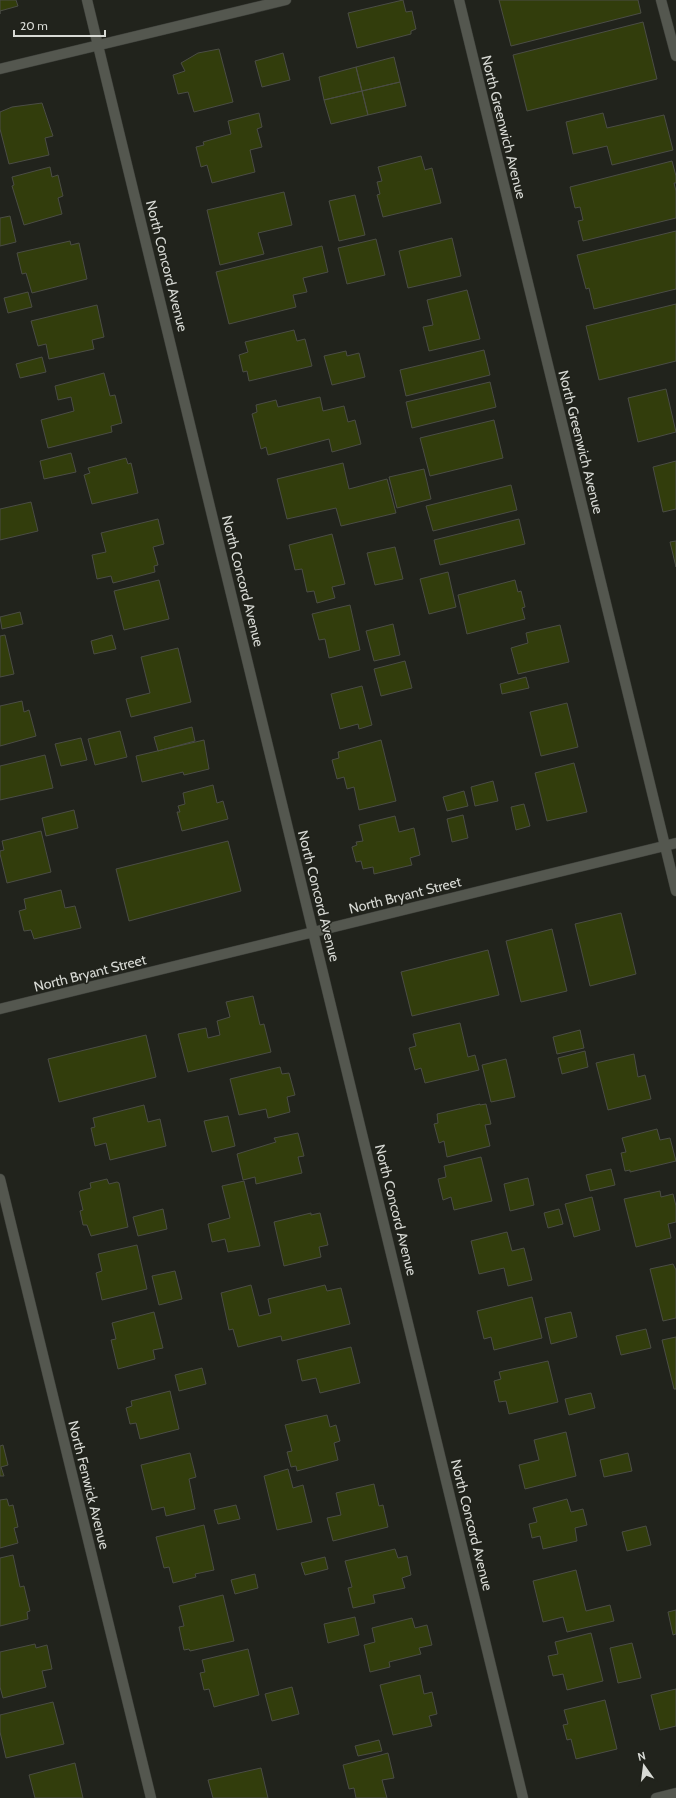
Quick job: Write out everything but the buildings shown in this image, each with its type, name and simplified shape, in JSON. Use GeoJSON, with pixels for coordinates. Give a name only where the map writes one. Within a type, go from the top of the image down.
{"type":"FeatureCollection","features":[{"type":"Feature","properties":{"kind":"street","name":"North Concord Avenue"},"geometry":{"type":"LineString","coordinates":[[87,0],[523,1798]]}},
{"type":"Feature","properties":{"kind":"street"},"geometry":{"type":"LineString","coordinates":[[0,69],[286,0]]}},
{"type":"Feature","properties":{"kind":"street","name":"North Greenwich Avenue"},"geometry":{"type":"LineString","coordinates":[[459,0],[676,891]]}},
{"type":"Feature","properties":{"kind":"street"},"geometry":{"type":"LineString","coordinates":[[661,0],[676,56]]}},
{"type":"Feature","properties":{"kind":"street","name":"North Bryant Street"},"geometry":{"type":"LineString","coordinates":[[0,1009],[676,843]]}},
{"type":"Feature","properties":{"kind":"street","name":"North Fenwick Avenue"},"geometry":{"type":"LineString","coordinates":[[0,1179],[151,1798]]}},
{"type":"Feature","properties":{"kind":"street"},"geometry":{"type":"LineString","coordinates":[[656,1798],[676,1793]]}}]}
